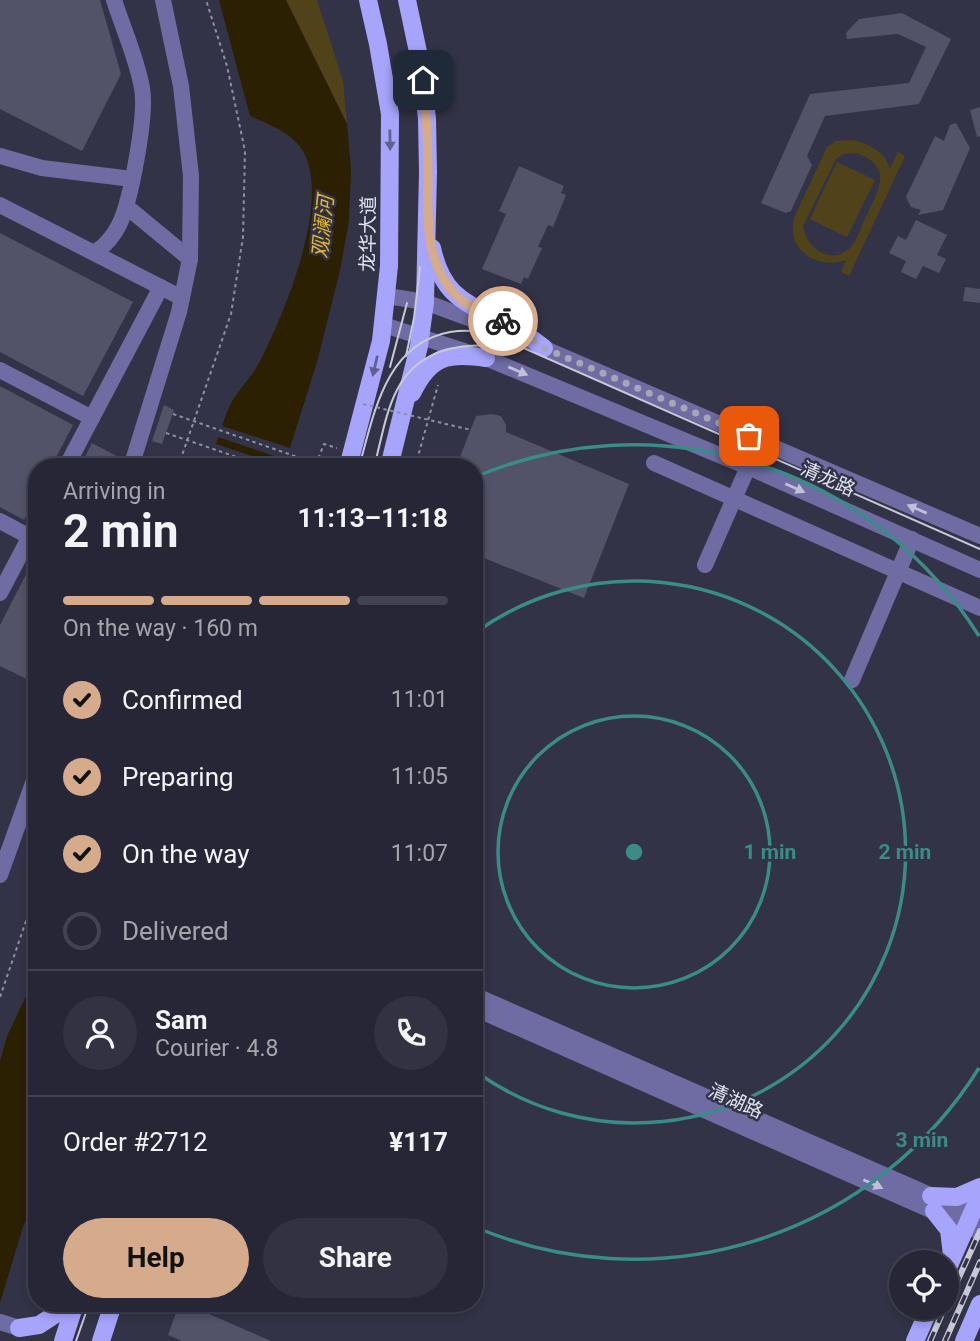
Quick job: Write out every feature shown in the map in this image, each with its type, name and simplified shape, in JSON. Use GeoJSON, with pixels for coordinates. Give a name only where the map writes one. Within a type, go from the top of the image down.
{"type":"FeatureCollection","features":[{"type":"Feature","properties":{"kind":"main road","name":"龙华大道"},"geometry":{"type":"LineString","coordinates":[[351,458],[370,388],[384,325],[387,296],[390,114],[368,0]]}},
{"type":"Feature","properties":{"kind":"main road"},"geometry":{"type":"LineString","coordinates":[[391,458],[421,336],[425,302],[427,119],[421,65],[407,0]]}},
{"type":"Feature","properties":{"kind":"main road"},"geometry":{"type":"LineString","coordinates":[[426,224],[437,267],[454,293],[468,305],[510,324],[544,348]]}},
{"type":"Feature","properties":{"kind":"main road"},"geometry":{"type":"LineString","coordinates":[[403,411],[416,384],[436,361],[457,354],[486,358]]}},
{"type":"Feature","properties":{"kind":"main road"},"geometry":{"type":"LineString","coordinates":[[953,1250],[949,1230],[933,1204],[980,1187]]}},
{"type":"Feature","properties":{"kind":"main road"},"geometry":{"type":"LineString","coordinates":[[958,1250],[974,1222],[980,1195]]}},
{"type":"Feature","properties":{"kind":"main road"},"geometry":{"type":"LineString","coordinates":[[964,1341],[980,1304]]}},
{"type":"Feature","properties":{"kind":"main road"},"geometry":{"type":"LineString","coordinates":[[19,1328],[39,1325],[60,1312]]}},
{"type":"Feature","properties":{"kind":"main road"},"geometry":{"type":"LineString","coordinates":[[62,1341],[71,1312]]}},
{"type":"Feature","properties":{"kind":"main road"},"geometry":{"type":"LineString","coordinates":[[101,1341],[110,1312]]}},
{"type":"Feature","properties":{"kind":"main road"},"geometry":{"type":"LineString","coordinates":[[915,1341],[924,1320]]}},
{"type":"Feature","properties":{"kind":"main road"},"geometry":{"type":"LineString","coordinates":[[19,1328],[34,1341]]}},
{"type":"Feature","properties":{"kind":"street"},"geometry":{"type":"LineString","coordinates":[[94,253],[104,246],[118,228],[127,207],[144,107],[142,87],[114,0]]}},
{"type":"Feature","properties":{"kind":"street"},"geometry":{"type":"LineString","coordinates":[[134,458],[182,298],[190,259],[190,163],[181,86],[163,0]]}},
{"type":"Feature","properties":{"kind":"street"},"geometry":{"type":"LineString","coordinates":[[0,156],[42,168],[132,179]]}},
{"type":"Feature","properties":{"kind":"street"},"geometry":{"type":"LineString","coordinates":[[0,205],[182,298]]}},
{"type":"Feature","properties":{"kind":"street"},"geometry":{"type":"LineString","coordinates":[[127,207],[190,259]]}},
{"type":"Feature","properties":{"kind":"street"},"geometry":{"type":"LineString","coordinates":[[71,458],[161,287]]}},
{"type":"Feature","properties":{"kind":"street","name":"清龙路"},"geometry":{"type":"LineString","coordinates":[[387,296],[425,302],[456,312],[980,536]]}},
{"type":"Feature","properties":{"kind":"street","name":"清龙路"},"geometry":{"type":"LineString","coordinates":[[384,325],[486,358],[748,467],[980,570]]}},
{"type":"Feature","properties":{"kind":"street"},"geometry":{"type":"LineString","coordinates":[[0,370],[92,418]]}},
{"type":"Feature","properties":{"kind":"street"},"geometry":{"type":"LineString","coordinates":[[654,463],[980,608]]}},
{"type":"Feature","properties":{"kind":"street"},"geometry":{"type":"LineString","coordinates":[[705,565],[748,467]]}},
{"type":"Feature","properties":{"kind":"street"},"geometry":{"type":"LineString","coordinates":[[0,521],[28,529]]}},
{"type":"Feature","properties":{"kind":"street"},"geometry":{"type":"LineString","coordinates":[[852,680],[912,539]]}},
{"type":"Feature","properties":{"kind":"street"},"geometry":{"type":"LineString","coordinates":[[0,593],[28,540]]}},
{"type":"Feature","properties":{"kind":"street"},"geometry":{"type":"LineString","coordinates":[[0,875],[28,797]]}},
{"type":"Feature","properties":{"kind":"street","name":"清湖路"},"geometry":{"type":"LineString","coordinates":[[483,999],[933,1204]]}},
{"type":"Feature","properties":{"kind":"street","name":"清湖路"},"geometry":{"type":"LineString","coordinates":[[483,1012],[974,1222]]}},
{"type":"Feature","properties":{"kind":"street"},"geometry":{"type":"LineString","coordinates":[[0,1322],[19,1328]]}},
{"type":"Feature","properties":{"kind":"path"},"geometry":{"type":"LineString","coordinates":[[181,458],[231,314],[243,237],[245,151],[227,66],[206,0]]}},
{"type":"Feature","properties":{"kind":"path"},"geometry":{"type":"LineString","coordinates":[[417,458],[438,385]]}},
{"type":"Feature","properties":{"kind":"path"},"geometry":{"type":"LineString","coordinates":[[363,404],[471,430]]}},
{"type":"Feature","properties":{"kind":"path"},"geometry":{"type":"LineString","coordinates":[[173,414],[300,458]]}},
{"type":"Feature","properties":{"kind":"path"},"geometry":{"type":"LineString","coordinates":[[166,433],[240,458]]}},
{"type":"Feature","properties":{"kind":"path"},"geometry":{"type":"LineString","coordinates":[[318,458],[324,444],[342,449]]}},
{"type":"Feature","properties":{"kind":"path"},"geometry":{"type":"LineString","coordinates":[[0,998],[28,916]]}},
{"type":"Feature","properties":{"kind":"shaded area"},"geometry":{"type":"Polygon","coordinates":[[[286,0],[317,0],[343,81],[347,124],[286,0]]]}},
{"type":"Feature","properties":{"kind":"shaded area"},"geometry":{"type":"Polygon","coordinates":[[[855,140],[872,147],[885,158],[890,169],[898,152],[905,156],[849,276],[841,272],[846,260],[825,262],[806,255],[799,248],[793,229],[794,218],[827,147],[836,141],[855,140]],[[857,153],[843,154],[836,159],[803,226],[809,241],[820,252],[828,255],[843,253],[857,238],[880,181],[880,173],[869,159],[857,153]]]}},
{"type":"Feature","properties":{"kind":"shaded area"},"geometry":{"type":"Polygon","coordinates":[[[837,162],[875,180],[847,237],[810,219],[837,162]]]}},
{"type":"Feature","properties":{"kind":"water","name":"观澜河"},"geometry":{"type":"Polygon","coordinates":[[[219,0],[286,0],[347,124],[351,170],[349,221],[317,362],[287,458],[209,458],[230,405],[257,367],[282,314],[303,251],[310,219],[312,189],[308,163],[297,143],[281,131],[250,116],[219,0]]]}},
{"type":"Feature","properties":{"kind":"water"},"geometry":{"type":"Polygon","coordinates":[[[28,992],[28,1216],[0,1303],[0,1061],[7,1036],[28,992]]]}},
{"type":"Feature","properties":{"kind":"pier"},"geometry":{"type":"Polygon","coordinates":[[[219,425],[293,449],[290,458],[280,458],[215,436],[219,425]]]}},
{"type":"Feature","properties":{"kind":"pier"},"geometry":{"type":"Polygon","coordinates":[[[213,443],[258,458],[217,458],[208,455],[213,443]]]}},
{"type":"Feature","properties":{"kind":"building"},"geometry":{"type":"Polygon","coordinates":[[[0,0],[100,0],[121,74],[82,151],[0,109],[0,0]]]}},
{"type":"Feature","properties":{"kind":"building"},"geometry":{"type":"Polygon","coordinates":[[[902,13],[951,39],[919,104],[825,116],[807,156],[812,165],[791,211],[786,213],[761,203],[810,94],[909,83],[926,47],[898,34],[847,39],[846,33],[859,19],[902,13]]]}},
{"type":"Feature","properties":{"kind":"building"},"geometry":{"type":"Polygon","coordinates":[[[980,107],[980,136],[977,137],[970,110],[980,107]]]}},
{"type":"Feature","properties":{"kind":"building"},"geometry":{"type":"Polygon","coordinates":[[[956,123],[970,148],[943,210],[918,215],[921,210],[911,207],[906,197],[935,136],[944,141],[950,125],[956,123]]]}},
{"type":"Feature","properties":{"kind":"building"},"geometry":{"type":"Polygon","coordinates":[[[519,166],[564,186],[561,193],[566,195],[553,227],[548,225],[538,247],[542,248],[528,279],[524,277],[521,284],[482,269],[506,214],[499,211],[519,166]]]}},
{"type":"Feature","properties":{"kind":"building"},"geometry":{"type":"Polygon","coordinates":[[[916,220],[947,235],[937,255],[946,259],[939,273],[923,266],[916,279],[901,272],[906,261],[889,253],[898,236],[906,240],[916,220]]]}},
{"type":"Feature","properties":{"kind":"building"},"geometry":{"type":"Polygon","coordinates":[[[0,233],[133,302],[83,396],[0,352],[0,233]]]}},
{"type":"Feature","properties":{"kind":"building"},"geometry":{"type":"Polygon","coordinates":[[[965,287],[980,289],[980,303],[963,301],[965,287]]]}},
{"type":"Feature","properties":{"kind":"building"},"geometry":{"type":"Polygon","coordinates":[[[0,386],[73,425],[56,458],[28,458],[28,513],[24,520],[0,507],[0,386]]]}},
{"type":"Feature","properties":{"kind":"building"},"geometry":{"type":"Polygon","coordinates":[[[164,405],[174,410],[162,444],[152,441],[164,405]]]}},
{"type":"Feature","properties":{"kind":"building"},"geometry":{"type":"Polygon","coordinates":[[[476,416],[501,416],[506,432],[629,484],[584,598],[483,558],[483,458],[460,458],[476,416]]]}},
{"type":"Feature","properties":{"kind":"building"},"geometry":{"type":"Polygon","coordinates":[[[92,443],[120,458],[84,458],[92,443]]]}},
{"type":"Feature","properties":{"kind":"building"},"geometry":{"type":"Polygon","coordinates":[[[28,571],[28,680],[0,666],[0,625],[28,571]]]}},
{"type":"Feature","properties":{"kind":"building"},"geometry":{"type":"Polygon","coordinates":[[[176,1312],[207,1312],[271,1341],[182,1341],[168,1335],[176,1312]]]}},
{"type":"Feature","properties":{"kind":"tram line"},"geometry":{"type":"LineString","coordinates":[[406,356],[420,267]]}},
{"type":"Feature","properties":{"kind":"tram line"},"geometry":{"type":"LineString","coordinates":[[390,367],[407,303]]}},
{"type":"Feature","properties":{"kind":"tram line"},"geometry":{"type":"LineString","coordinates":[[361,458],[370,425],[386,384],[410,351],[428,339],[450,332],[477,331],[503,339],[980,549]]}},
{"type":"Feature","properties":{"kind":"tram line"},"geometry":{"type":"LineString","coordinates":[[376,458],[386,418],[397,390],[419,363],[449,349],[465,346],[499,348],[515,353]]}},
{"type":"Feature","properties":{"kind":"tram line"},"geometry":{"type":"LineString","coordinates":[[76,1341],[86,1312]]}},
{"type":"Feature","properties":{"kind":"railway"},"geometry":{"type":"LineString","coordinates":[[959,1277],[980,1231]]}},
{"type":"Feature","properties":{"kind":"railway"},"geometry":{"type":"LineString","coordinates":[[945,1341],[980,1262]]}},
{"type":"Feature","properties":{"kind":"railway"},"geometry":{"type":"LineString","coordinates":[[930,1341],[939,1320]]}},
{"type":"Feature","properties":{"kind":"way so far"},"geometry":{"type":"LineString","coordinates":[[503,321],[544,348],[749,436]]}},
{"type":"Feature","properties":{"kind":"route"},"geometry":{"type":"LineString","coordinates":[[423,80],[427,119],[426,224],[433,257],[446,283],[461,300],[503,321]]}}]}
